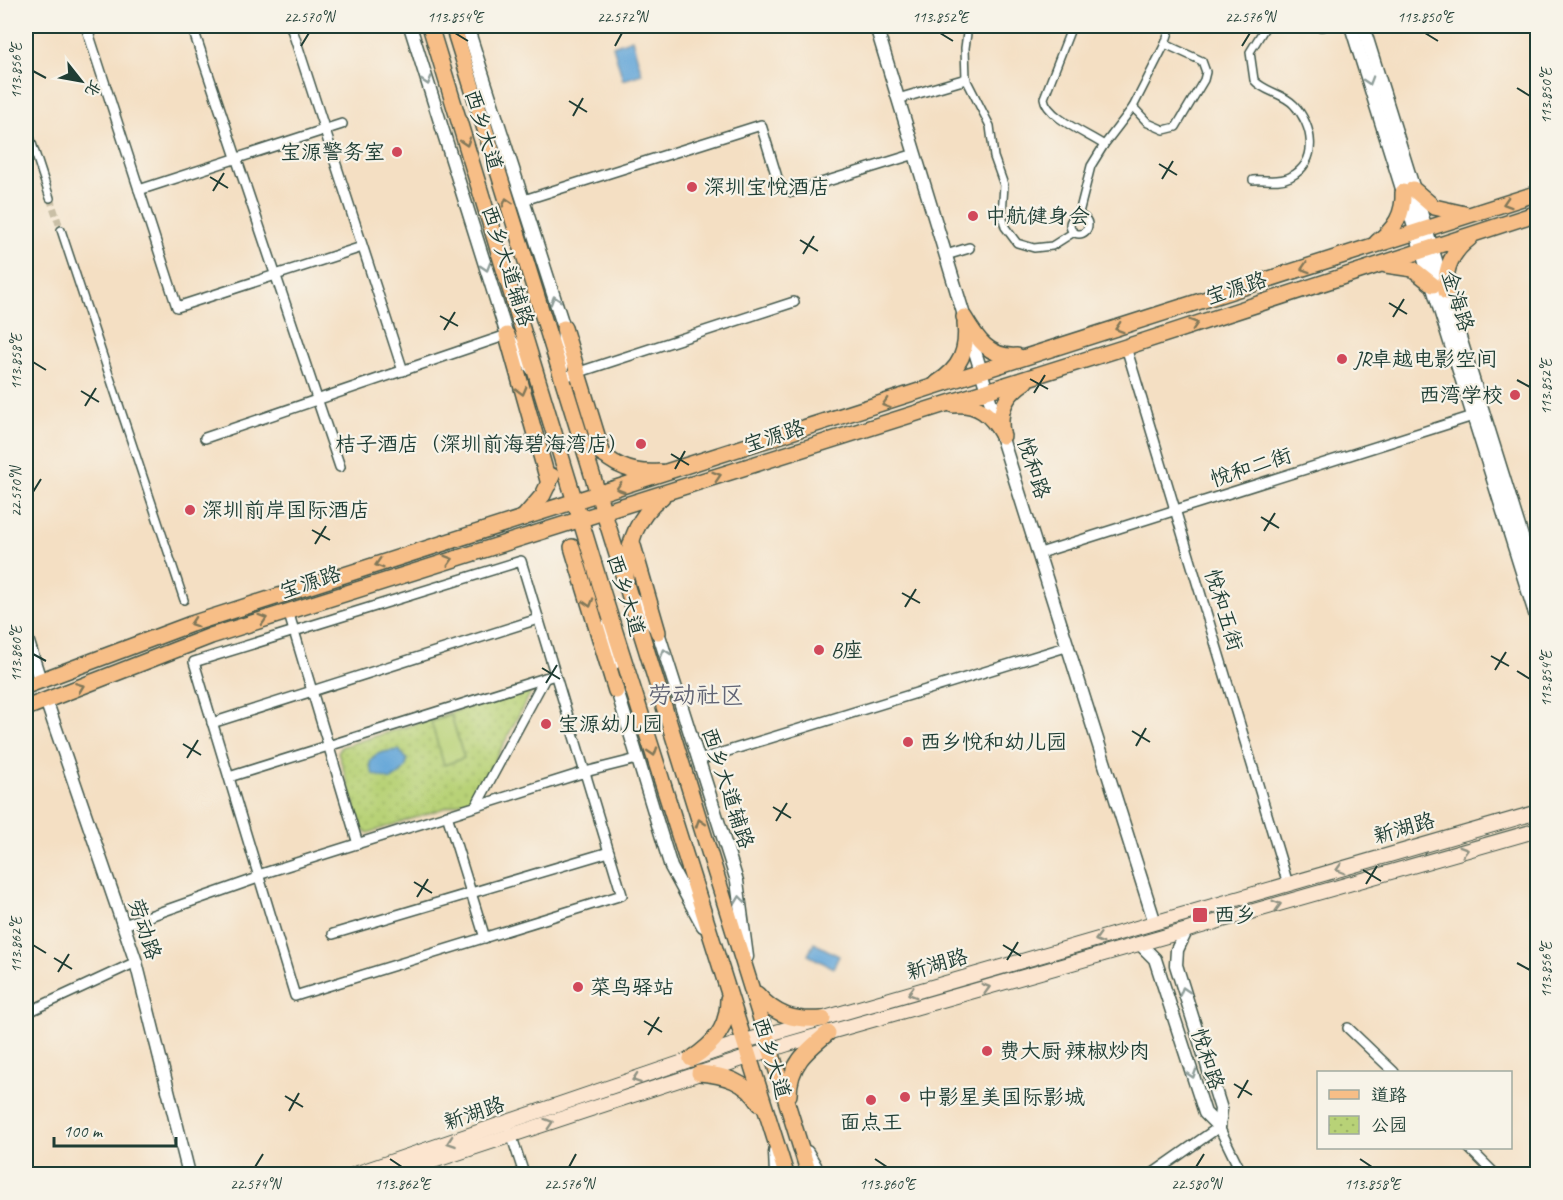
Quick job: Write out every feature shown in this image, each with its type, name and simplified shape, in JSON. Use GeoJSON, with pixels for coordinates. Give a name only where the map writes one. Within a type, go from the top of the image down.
{"type":"FeatureCollection","features":[{"type":"Feature","properties":{"kind":"main road","name":"西乡大道"},"geometry":{"type":"LineString","coordinates":[[430,26],[604,597],[786,1174]]}},
{"type":"Feature","properties":{"kind":"main road","name":"西乡大道"},"geometry":{"type":"LineString","coordinates":[[453,26],[625,587],[809,1174]]}},
{"type":"Feature","properties":{"kind":"main road"},"geometry":{"type":"LineString","coordinates":[[1360,250],[1378,242],[1395,225],[1408,190],[1444,211],[1461,214],[1477,213]]}},
{"type":"Feature","properties":{"kind":"main road","name":"宝源路"},"geometry":{"type":"LineString","coordinates":[[26,686],[191,624],[924,392],[1538,193]]}},
{"type":"Feature","properties":{"kind":"main road","name":"宝源路"},"geometry":{"type":"LineString","coordinates":[[26,708],[211,636],[1126,347],[1538,213]]}},
{"type":"Feature","properties":{"kind":"main road"},"geometry":{"type":"LineString","coordinates":[[1374,265],[1408,267],[1423,275],[1439,289],[1450,260],[1461,246],[1478,232]]}},
{"type":"Feature","properties":{"kind":"main road"},"geometry":{"type":"LineString","coordinates":[[964,317],[975,335],[990,351],[1008,357],[1041,353]]}},
{"type":"Feature","properties":{"kind":"main road"},"geometry":{"type":"LineString","coordinates":[[924,392],[951,373],[963,357],[966,348],[964,317]]}},
{"type":"Feature","properties":{"kind":"main road"},"geometry":{"type":"LineString","coordinates":[[564,328],[603,455]]}},
{"type":"Feature","properties":{"kind":"main road"},"geometry":{"type":"LineString","coordinates":[[507,335],[549,484]]}},
{"type":"Feature","properties":{"kind":"main road"},"geometry":{"type":"LineString","coordinates":[[1003,436],[1001,414],[1007,398],[1023,383],[1038,375]]}},
{"type":"Feature","properties":{"kind":"main road"},"geometry":{"type":"LineString","coordinates":[[923,411],[953,405],[975,406],[990,416],[1003,436]]}},
{"type":"Feature","properties":{"kind":"main road"},"geometry":{"type":"LineString","coordinates":[[574,417],[603,455],[624,467],[637,471],[678,470]]}},
{"type":"Feature","properties":{"kind":"main road"},"geometry":{"type":"LineString","coordinates":[[521,520],[543,495],[549,484],[555,463],[553,429]]}},
{"type":"Feature","properties":{"kind":"main road"},"geometry":{"type":"LineString","coordinates":[[625,587],[635,527],[652,504],[685,486]]}},
{"type":"Feature","properties":{"kind":"main road"},"geometry":{"type":"LineString","coordinates":[[499,526],[507,528],[510,533],[510,538],[504,543]]}},
{"type":"Feature","properties":{"kind":"main road"},"geometry":{"type":"LineString","coordinates":[[539,532],[557,538],[572,547],[604,597]]}},
{"type":"Feature","properties":{"kind":"main road"},"geometry":{"type":"LineString","coordinates":[[632,540],[658,632]]}},
{"type":"Feature","properties":{"kind":"main road"},"geometry":{"type":"LineString","coordinates":[[572,547],[616,691]]}},
{"type":"Feature","properties":{"kind":"main road","name":"新湖路"},"geometry":{"type":"LineString","coordinates":[[826,1026],[1155,923],[1538,812]]}},
{"type":"Feature","properties":{"kind":"main road","name":"新湖路"},"geometry":{"type":"LineString","coordinates":[[393,1174],[510,1129],[769,1042],[1140,944],[1538,830]]}},
{"type":"Feature","properties":{"kind":"main road"},"geometry":{"type":"LineString","coordinates":[[751,984],[772,1011],[826,1026],[794,1065],[789,1080],[789,1107]]}},
{"type":"Feature","properties":{"kind":"main road"},"geometry":{"type":"LineString","coordinates":[[728,987],[728,1012],[722,1030],[695,1066],[738,1082],[755,1097],[771,1126]]}},
{"type":"Feature","properties":{"kind":"main road","name":"新湖路"},"geometry":{"type":"LineString","coordinates":[[355,1174],[510,1129]]}},
{"type":"Feature","properties":{"kind":"street"},"geometry":{"type":"LineString","coordinates":[[86,26],[177,307],[362,247]]}},
{"type":"Feature","properties":{"kind":"street"},"geometry":{"type":"LineString","coordinates":[[192,26],[340,467]]}},
{"type":"Feature","properties":{"kind":"street"},"geometry":{"type":"LineString","coordinates":[[291,26],[403,371]]}},
{"type":"Feature","properties":{"kind":"street","name":"西乡大道辅路"},"geometry":{"type":"LineString","coordinates":[[410,26],[507,335],[537,376]]}},
{"type":"Feature","properties":{"kind":"street","name":"西乡大道辅路"},"geometry":{"type":"LineString","coordinates":[[467,26],[564,328],[561,378]]}},
{"type":"Feature","properties":{"kind":"street","name":"悦和路"},"geometry":{"type":"LineString","coordinates":[[876,26],[987,391],[1070,646],[1155,923]]}},
{"type":"Feature","properties":{"kind":"street"},"geometry":{"type":"LineString","coordinates":[[968,26],[965,48],[966,79],[990,126],[994,157],[1004,185],[1002,215],[1010,235],[1025,246],[1043,248],[1052,246],[1074,232],[1083,233],[1088,228],[1086,220],[1078,217]]}},
{"type":"Feature","properties":{"kind":"street"},"geometry":{"type":"LineString","coordinates":[[1072,26],[1044,102],[1055,116],[1104,144]]}},
{"type":"Feature","properties":{"kind":"street"},"geometry":{"type":"LineString","coordinates":[[1074,232],[1071,222],[1078,217],[1091,166],[1104,144],[1133,107],[1165,44],[1171,26]]}},
{"type":"Feature","properties":{"kind":"street"},"geometry":{"type":"LineString","coordinates":[[1253,180],[1280,181],[1292,177],[1307,160],[1312,144],[1302,115],[1293,104],[1254,80],[1250,52],[1266,26]]}},
{"type":"Feature","properties":{"kind":"street","name":"金海路"},"geometry":{"type":"LineString","coordinates":[[1351,26],[1408,190],[1538,588]]}},
{"type":"Feature","properties":{"kind":"street","name":"金海路"},"geometry":{"type":"LineString","coordinates":[[1363,26],[1408,190]]}},
{"type":"Feature","properties":{"kind":"street"},"geometry":{"type":"LineString","coordinates":[[1133,107],[1148,123],[1164,130],[1171,129],[1182,120],[1204,80],[1206,72],[1202,61],[1165,44]]}},
{"type":"Feature","properties":{"kind":"street"},"geometry":{"type":"LineString","coordinates":[[898,99],[966,79]]}},
{"type":"Feature","properties":{"kind":"street"},"geometry":{"type":"LineString","coordinates":[[139,190],[342,124]]}},
{"type":"Feature","properties":{"kind":"street"},"geometry":{"type":"LineString","coordinates":[[26,125],[50,198]]}},
{"type":"Feature","properties":{"kind":"street"},"geometry":{"type":"LineString","coordinates":[[524,200],[760,125],[779,184],[792,192],[915,154]]}},
{"type":"Feature","properties":{"kind":"street"},"geometry":{"type":"LineString","coordinates":[[60,230],[184,600]]}},
{"type":"Feature","properties":{"kind":"street"},"geometry":{"type":"LineString","coordinates":[[946,255],[969,248]]}},
{"type":"Feature","properties":{"kind":"street","name":"金海路"},"geometry":{"type":"LineString","coordinates":[[1439,289],[1473,416],[1538,622]]}},
{"type":"Feature","properties":{"kind":"street"},"geometry":{"type":"LineString","coordinates":[[561,378],[794,302]]}},
{"type":"Feature","properties":{"kind":"street"},"geometry":{"type":"LineString","coordinates":[[205,438],[507,335]]}},
{"type":"Feature","properties":{"kind":"street","name":"悦和五街"},"geometry":{"type":"LineString","coordinates":[[1126,347],[1288,884]]}},
{"type":"Feature","properties":{"kind":"street","name":"悦和二街"},"geometry":{"type":"LineString","coordinates":[[1040,553],[1473,416]]}},
{"type":"Feature","properties":{"kind":"street"},"geometry":{"type":"LineString","coordinates":[[521,561],[538,619],[622,895],[295,996],[194,663],[521,561]]}},
{"type":"Feature","properties":{"kind":"street","name":"西乡大道辅路"},"geometry":{"type":"LineString","coordinates":[[625,587],[658,632],[699,760],[737,881],[751,984]]}},
{"type":"Feature","properties":{"kind":"street"},"geometry":{"type":"LineString","coordinates":[[604,597],[616,691],[671,867],[716,951]]}},
{"type":"Feature","properties":{"kind":"street"},"geometry":{"type":"LineString","coordinates":[[288,611],[358,844]]}},
{"type":"Feature","properties":{"kind":"street"},"geometry":{"type":"LineString","coordinates":[[212,723],[538,619]]}},
{"type":"Feature","properties":{"kind":"street"},"geometry":{"type":"LineString","coordinates":[[26,636],[40,680]]}},
{"type":"Feature","properties":{"kind":"street"},"geometry":{"type":"LineString","coordinates":[[699,760],[1070,646]]}},
{"type":"Feature","properties":{"kind":"street"},"geometry":{"type":"LineString","coordinates":[[229,777],[555,675]]}},
{"type":"Feature","properties":{"kind":"street"},"geometry":{"type":"LineString","coordinates":[[476,806],[544,678]]}},
{"type":"Feature","properties":{"kind":"street","name":"劳动路"},"geometry":{"type":"LineString","coordinates":[[46,700],[136,962],[189,1174]]}},
{"type":"Feature","properties":{"kind":"street"},"geometry":{"type":"LineString","coordinates":[[124,925],[255,879],[258,875],[585,772],[637,759]]}},
{"type":"Feature","properties":{"kind":"street"},"geometry":{"type":"LineString","coordinates":[[447,815],[485,938]]}},
{"type":"Feature","properties":{"kind":"street"},"geometry":{"type":"LineString","coordinates":[[333,934],[609,852]]}},
{"type":"Feature","properties":{"kind":"street","name":"悦和路"},"geometry":{"type":"LineString","coordinates":[[1186,931],[1177,950],[1176,965],[1221,1109],[1219,1127]]}},
{"type":"Feature","properties":{"kind":"street","name":"悦和路"},"geometry":{"type":"LineString","coordinates":[[1140,944],[1155,959],[1204,1113],[1219,1127]]}},
{"type":"Feature","properties":{"kind":"street"},"geometry":{"type":"LineString","coordinates":[[26,1013],[136,962]]}},
{"type":"Feature","properties":{"kind":"street"},"geometry":{"type":"LineString","coordinates":[[1348,1028],[1393,1071]]}},
{"type":"Feature","properties":{"kind":"street"},"geometry":{"type":"LineString","coordinates":[[771,1126],[776,1174]]}},
{"type":"Feature","properties":{"kind":"street"},"geometry":{"type":"LineString","coordinates":[[1152,1174],[1219,1127],[1242,1174]]}},
{"type":"Feature","properties":{"kind":"street"},"geometry":{"type":"LineString","coordinates":[[510,1129],[524,1174]]}},
{"type":"Feature","properties":{"kind":"street"},"geometry":{"type":"LineString","coordinates":[[797,1136],[820,1174]]}},
{"type":"Feature","properties":{"kind":"street"},"geometry":{"type":"LineString","coordinates":[[1470,1149],[1495,1174]]}},
{"type":"Feature","properties":{"kind":"green space"},"geometry":{"type":"Polygon","coordinates":[[[526,689],[531,692],[475,798],[368,833],[362,829],[338,752],[341,747],[526,689]]]}},
{"type":"Feature","properties":{"kind":"green space"},"geometry":{"type":"Polygon","coordinates":[[[451,715],[464,758],[444,765],[431,722],[451,715]]]}},
{"type":"Feature","properties":{"kind":"water"},"geometry":{"type":"Polygon","coordinates":[[[632,39],[642,74],[623,80],[613,46],[632,39]]]}},
{"type":"Feature","properties":{"kind":"water"},"geometry":{"type":"Polygon","coordinates":[[[399,750],[407,759],[406,766],[400,774],[391,780],[373,774],[370,762],[373,757],[382,752],[399,750]]]}},
{"type":"Feature","properties":{"kind":"water"},"geometry":{"type":"Polygon","coordinates":[[[814,943],[839,956],[833,968],[808,955],[814,943]]]}},
{"type":"Feature","properties":{"kind":"tunnel"},"geometry":{"type":"LineString","coordinates":[[50,198],[61,230]]}},
{"type":"Feature","properties":{"kind":"place","name":"宝源警务室"},"geometry":{"type":"Point","coordinates":[397,152]}},
{"type":"Feature","properties":{"kind":"place","name":"深圳宝悦酒店"},"geometry":{"type":"Point","coordinates":[692,187]}},
{"type":"Feature","properties":{"kind":"place","name":"中航健身会"},"geometry":{"type":"Point","coordinates":[973,216]}},
{"type":"Feature","properties":{"kind":"place","name":"JR卓越电影空间"},"geometry":{"type":"Point","coordinates":[1342,359]}},
{"type":"Feature","properties":{"kind":"place","name":"西湾学校"},"geometry":{"type":"Point","coordinates":[1515,395]}},
{"type":"Feature","properties":{"kind":"place","name":"桔子酒店（深圳前海碧海湾店）"},"geometry":{"type":"Point","coordinates":[641,444]}},
{"type":"Feature","properties":{"kind":"place","name":"深圳前岸国际酒店"},"geometry":{"type":"Point","coordinates":[190,510]}},
{"type":"Feature","properties":{"kind":"place","name":"B座"},"geometry":{"type":"Point","coordinates":[819,650]}},
{"type":"Feature","properties":{"kind":"place","name":"宝源幼儿园"},"geometry":{"type":"Point","coordinates":[546,724]}},
{"type":"Feature","properties":{"kind":"place","name":"西乡悦和幼儿园"},"geometry":{"type":"Point","coordinates":[908,742]}},
{"type":"Feature","properties":{"kind":"place","name":"西乡"},"geometry":{"type":"Point","coordinates":[1200,915]}},
{"type":"Feature","properties":{"kind":"place","name":"菜鸟驿站"},"geometry":{"type":"Point","coordinates":[578,987]}},
{"type":"Feature","properties":{"kind":"place","name":"费大厨·辣椒炒肉"},"geometry":{"type":"Point","coordinates":[987,1051]}},
{"type":"Feature","properties":{"kind":"place","name":"中影星美国际影城"},"geometry":{"type":"Point","coordinates":[905,1097]}},
{"type":"Feature","properties":{"kind":"place","name":"面点王"},"geometry":{"type":"Point","coordinates":[871,1100]}},
{"type":"Feature","properties":{"kind":"district","name":"劳动社区"},"geometry":{"type":"Point","coordinates":[696,695]}}]}
